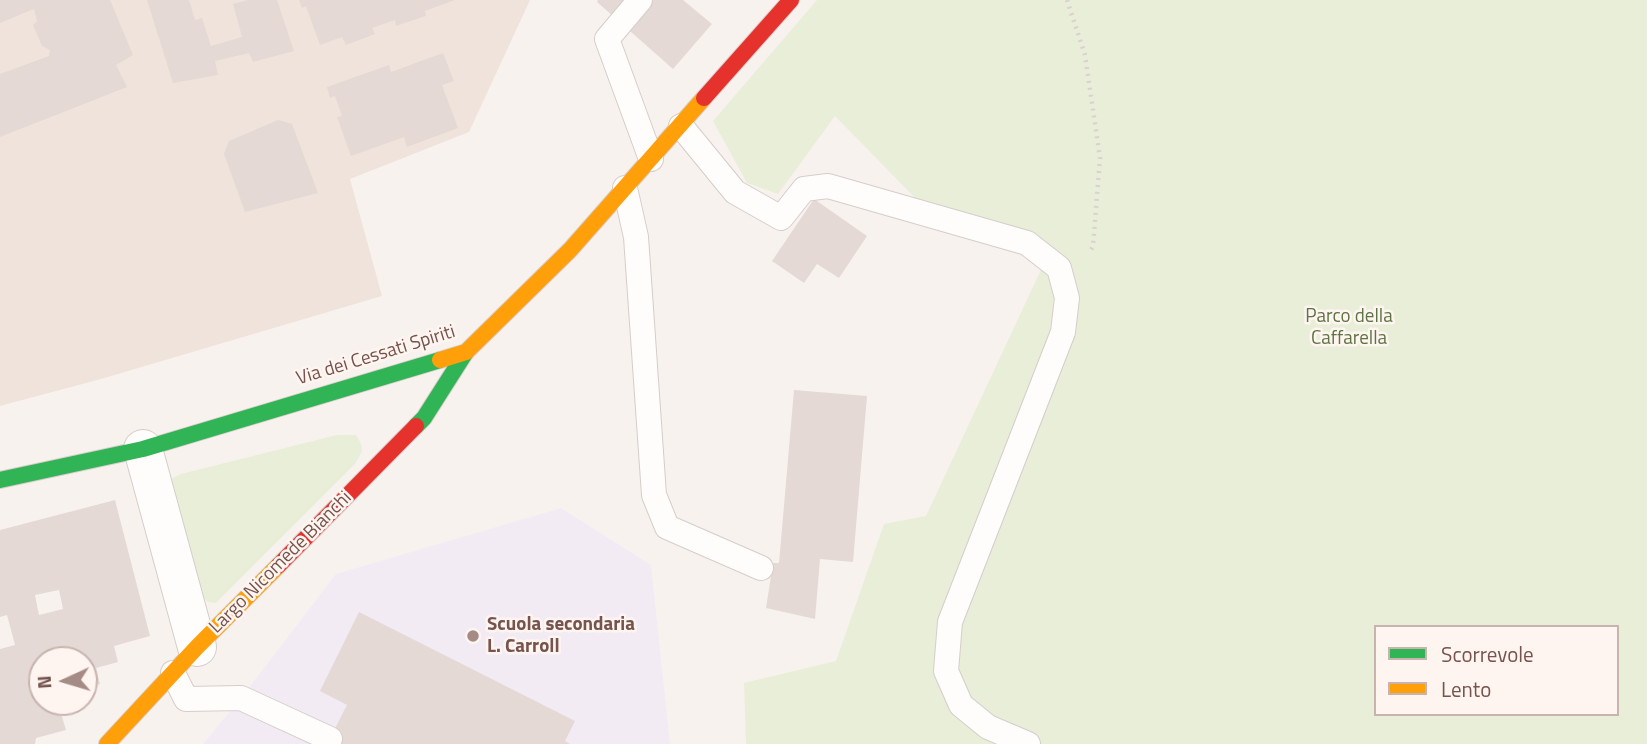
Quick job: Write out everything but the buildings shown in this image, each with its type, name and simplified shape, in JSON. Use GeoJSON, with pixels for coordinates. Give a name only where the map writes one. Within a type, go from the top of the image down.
{"type":"FeatureCollection","features":[{"type":"Feature","properties":{"kind":"street","name":"Via dei Cessati Spiriti"},"geometry":{"type":"LineString","coordinates":[[0,480],[143,449],[466,352],[570,250],[790,0]]}},
{"type":"Feature","properties":{"kind":"street","name":"Largo Nicomede Bianchi"},"geometry":{"type":"LineString","coordinates":[[185,660],[424,418],[466,352]]}},
{"type":"Feature","properties":{"kind":"street","name":"Largo Nicomede Bianchi"},"geometry":{"type":"LineString","coordinates":[[143,449],[185,660]]}},
{"type":"Feature","properties":{"kind":"street"},"geometry":{"type":"LineString","coordinates":[[107,744],[185,660]]}},
{"type":"Feature","properties":{"kind":"lane"},"geometry":{"type":"LineString","coordinates":[[640,0],[607,39],[651,159]]}},
{"type":"Feature","properties":{"kind":"lane"},"geometry":{"type":"LineString","coordinates":[[681,126],[735,192],[781,218],[804,189],[828,186],[1027,243],[1059,268],[1067,298],[1063,332],[950,622],[946,671],[961,705],[988,727],[1028,744]]}},
{"type":"Feature","properties":{"kind":"lane"},"geometry":{"type":"LineString","coordinates":[[625,188],[636,237],[654,495],[667,527],[761,568]]}},
{"type":"Feature","properties":{"kind":"lane"},"geometry":{"type":"LineString","coordinates":[[185,660],[186,699],[241,698],[330,739]]}},
{"type":"Feature","properties":{"kind":"path"},"geometry":{"type":"LineString","coordinates":[[1067,0],[1085,55],[1100,158],[1093,246],[1067,298]]}},
{"type":"Feature","properties":{"kind":"shaded area"},"geometry":{"type":"Polygon","coordinates":[[[0,0],[530,0],[469,132],[350,179],[382,296],[0,406],[0,0]]]}},
{"type":"Feature","properties":{"kind":"shaded area","name":"Scuola secondaria L. Carroll"},"geometry":{"type":"Polygon","coordinates":[[[561,508],[651,565],[670,744],[203,744],[336,574],[561,508]]]}},
{"type":"Feature","properties":{"kind":"green space","name":"Parco della Caffarella"},"geometry":{"type":"Polygon","coordinates":[[[817,0],[1647,0],[1647,744],[746,744],[744,683],[836,661],[884,524],[926,516],[1052,246],[918,201],[835,116],[778,194],[747,183],[713,121],[817,0]]]}},
{"type":"Feature","properties":{"kind":"green space"},"geometry":{"type":"Polygon","coordinates":[[[337,435],[356,435],[359,440],[362,450],[354,465],[216,603],[208,602],[202,596],[169,487],[171,479],[181,474],[337,435]]]}},
{"type":"Feature","properties":{"kind":"traffic: fast"},"geometry":{"type":"LineString","coordinates":[[416,426],[424,418],[466,352]]}},
{"type":"Feature","properties":{"kind":"traffic: fast"},"geometry":{"type":"LineString","coordinates":[[0,480],[143,449],[440,360]]}},
{"type":"Feature","properties":{"kind":"traffic: slow"},"geometry":{"type":"LineString","coordinates":[[440,360],[466,352],[570,250],[704,98]]}},
{"type":"Feature","properties":{"kind":"traffic: slow"},"geometry":{"type":"LineString","coordinates":[[107,744],[197,647],[278,566]]}},
{"type":"Feature","properties":{"kind":"traffic: jam"},"geometry":{"type":"LineString","coordinates":[[704,98],[791,0]]}},
{"type":"Feature","properties":{"kind":"traffic: jam"},"geometry":{"type":"LineString","coordinates":[[278,566],[416,426]]}},
{"type":"Feature","properties":{"kind":"place","name":"Scuola secondaria L. Carroll"},"geometry":{"type":"Point","coordinates":[473,636]}}]}
